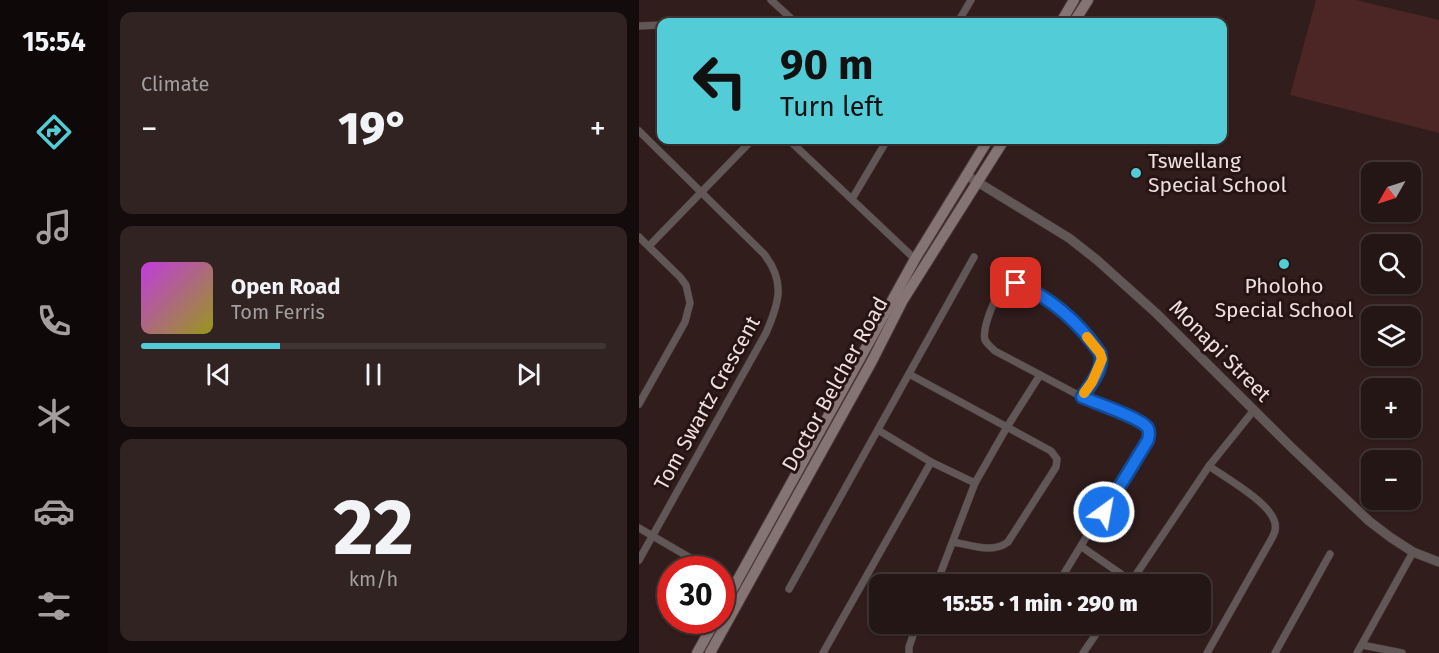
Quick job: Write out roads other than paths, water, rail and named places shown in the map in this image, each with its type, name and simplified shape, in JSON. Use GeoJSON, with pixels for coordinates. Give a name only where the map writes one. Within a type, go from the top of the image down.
{"type":"FeatureCollection","features":[{"type":"Feature","properties":{"kind":"main road"},"geometry":{"type":"LineString","coordinates":[[1063,18],[1074,0]]}},
{"type":"Feature","properties":{"kind":"main road"},"geometry":{"type":"LineString","coordinates":[[1077,18],[1088,0]]}},
{"type":"Feature","properties":{"kind":"main road","name":"Doctor Belcher Road"},"geometry":{"type":"LineString","coordinates":[[709,653],[741,587],[915,260],[985,144]]}},
{"type":"Feature","properties":{"kind":"main road","name":"Doctor Belcher Road"},"geometry":{"type":"LineString","coordinates":[[735,594],[872,361],[903,300],[1001,144]]}},
{"type":"Feature","properties":{"kind":"main road"},"geometry":{"type":"LineString","coordinates":[[697,653],[708,634]]}},
{"type":"Feature","properties":{"kind":"street"},"geometry":{"type":"LineString","coordinates":[[771,0],[791,18]]}},
{"type":"Feature","properties":{"kind":"street"},"geometry":{"type":"LineString","coordinates":[[960,18],[968,1]]}},
{"type":"Feature","properties":{"kind":"street"},"geometry":{"type":"LineString","coordinates":[[639,26],[657,25]]}},
{"type":"Feature","properties":{"kind":"street","name":"Tom Swartz Crescent"},"geometry":{"type":"LineString","coordinates":[[639,131],[747,235],[771,263],[777,277],[778,301],[766,333],[639,560]]}},
{"type":"Feature","properties":{"kind":"street"},"geometry":{"type":"LineString","coordinates":[[649,246],[748,144]]}},
{"type":"Feature","properties":{"kind":"street"},"geometry":{"type":"LineString","coordinates":[[793,144],[925,267]]}},
{"type":"Feature","properties":{"kind":"street"},"geometry":{"type":"LineString","coordinates":[[852,199],[885,144]]}},
{"type":"Feature","properties":{"kind":"street","name":"Monapi Street"},"geometry":{"type":"LineString","coordinates":[[966,175],[1069,238],[1097,260],[1156,313],[1369,521],[1413,552],[1439,562]]}},
{"type":"Feature","properties":{"kind":"street"},"geometry":{"type":"LineString","coordinates":[[639,237],[680,277],[686,285],[690,303],[685,322],[639,404]]}},
{"type":"Feature","properties":{"kind":"street"},"geometry":{"type":"LineString","coordinates":[[789,589],[974,257]]}},
{"type":"Feature","properties":{"kind":"street"},"geometry":{"type":"LineString","coordinates":[[1064,574],[1149,434],[1147,427],[1139,420],[1082,397],[995,351],[986,342],[984,332],[987,321],[996,299],[1008,285],[1016,283],[1054,303],[1067,314],[1100,353],[1102,359],[1099,369],[1082,397]]}},
{"type":"Feature","properties":{"kind":"street"},"geometry":{"type":"LineString","coordinates":[[909,374],[1051,451],[1057,459],[1056,467],[1008,542],[1001,548],[991,549],[953,542]]}},
{"type":"Feature","properties":{"kind":"street"},"geometry":{"type":"LineString","coordinates":[[940,574],[975,483],[1040,375]]}},
{"type":"Feature","properties":{"kind":"street"},"geometry":{"type":"LineString","coordinates":[[1136,574],[1209,466],[1254,410]]}},
{"type":"Feature","properties":{"kind":"street"},"geometry":{"type":"LineString","coordinates":[[878,430],[931,462],[975,483]]}},
{"type":"Feature","properties":{"kind":"street"},"geometry":{"type":"LineString","coordinates":[[823,653],[931,462]]}},
{"type":"Feature","properties":{"kind":"street"},"geometry":{"type":"LineString","coordinates":[[1207,653],[1272,538],[1275,528],[1274,520],[1261,504],[1209,466]]}},
{"type":"Feature","properties":{"kind":"street"},"geometry":{"type":"LineString","coordinates":[[639,528],[687,556]]}},
{"type":"Feature","properties":{"kind":"street"},"geometry":{"type":"LineString","coordinates":[[1082,548],[1118,574]]}},
{"type":"Feature","properties":{"kind":"street"},"geometry":{"type":"LineString","coordinates":[[1357,653],[1413,552]]}},
{"type":"Feature","properties":{"kind":"street"},"geometry":{"type":"LineString","coordinates":[[1275,653],[1330,554]]}},
{"type":"Feature","properties":{"kind":"street"},"geometry":{"type":"LineString","coordinates":[[735,584],[741,587]]}},
{"type":"Feature","properties":{"kind":"street"},"geometry":{"type":"LineString","coordinates":[[909,653],[914,634]]}},
{"type":"Feature","properties":{"kind":"street"},"geometry":{"type":"LineString","coordinates":[[1083,653],[1096,634]]}},
{"type":"Feature","properties":{"kind":"street"},"geometry":{"type":"LineString","coordinates":[[1362,645],[1402,653]]}},
{"type":"Feature","properties":{"kind":"place","name":"Tswellang Special School"},"geometry":{"type":"Point","coordinates":[1136,173]}},
{"type":"Feature","properties":{"kind":"place","name":"Pholoho Special School"},"geometry":{"type":"Point","coordinates":[1284,264]}}]}
